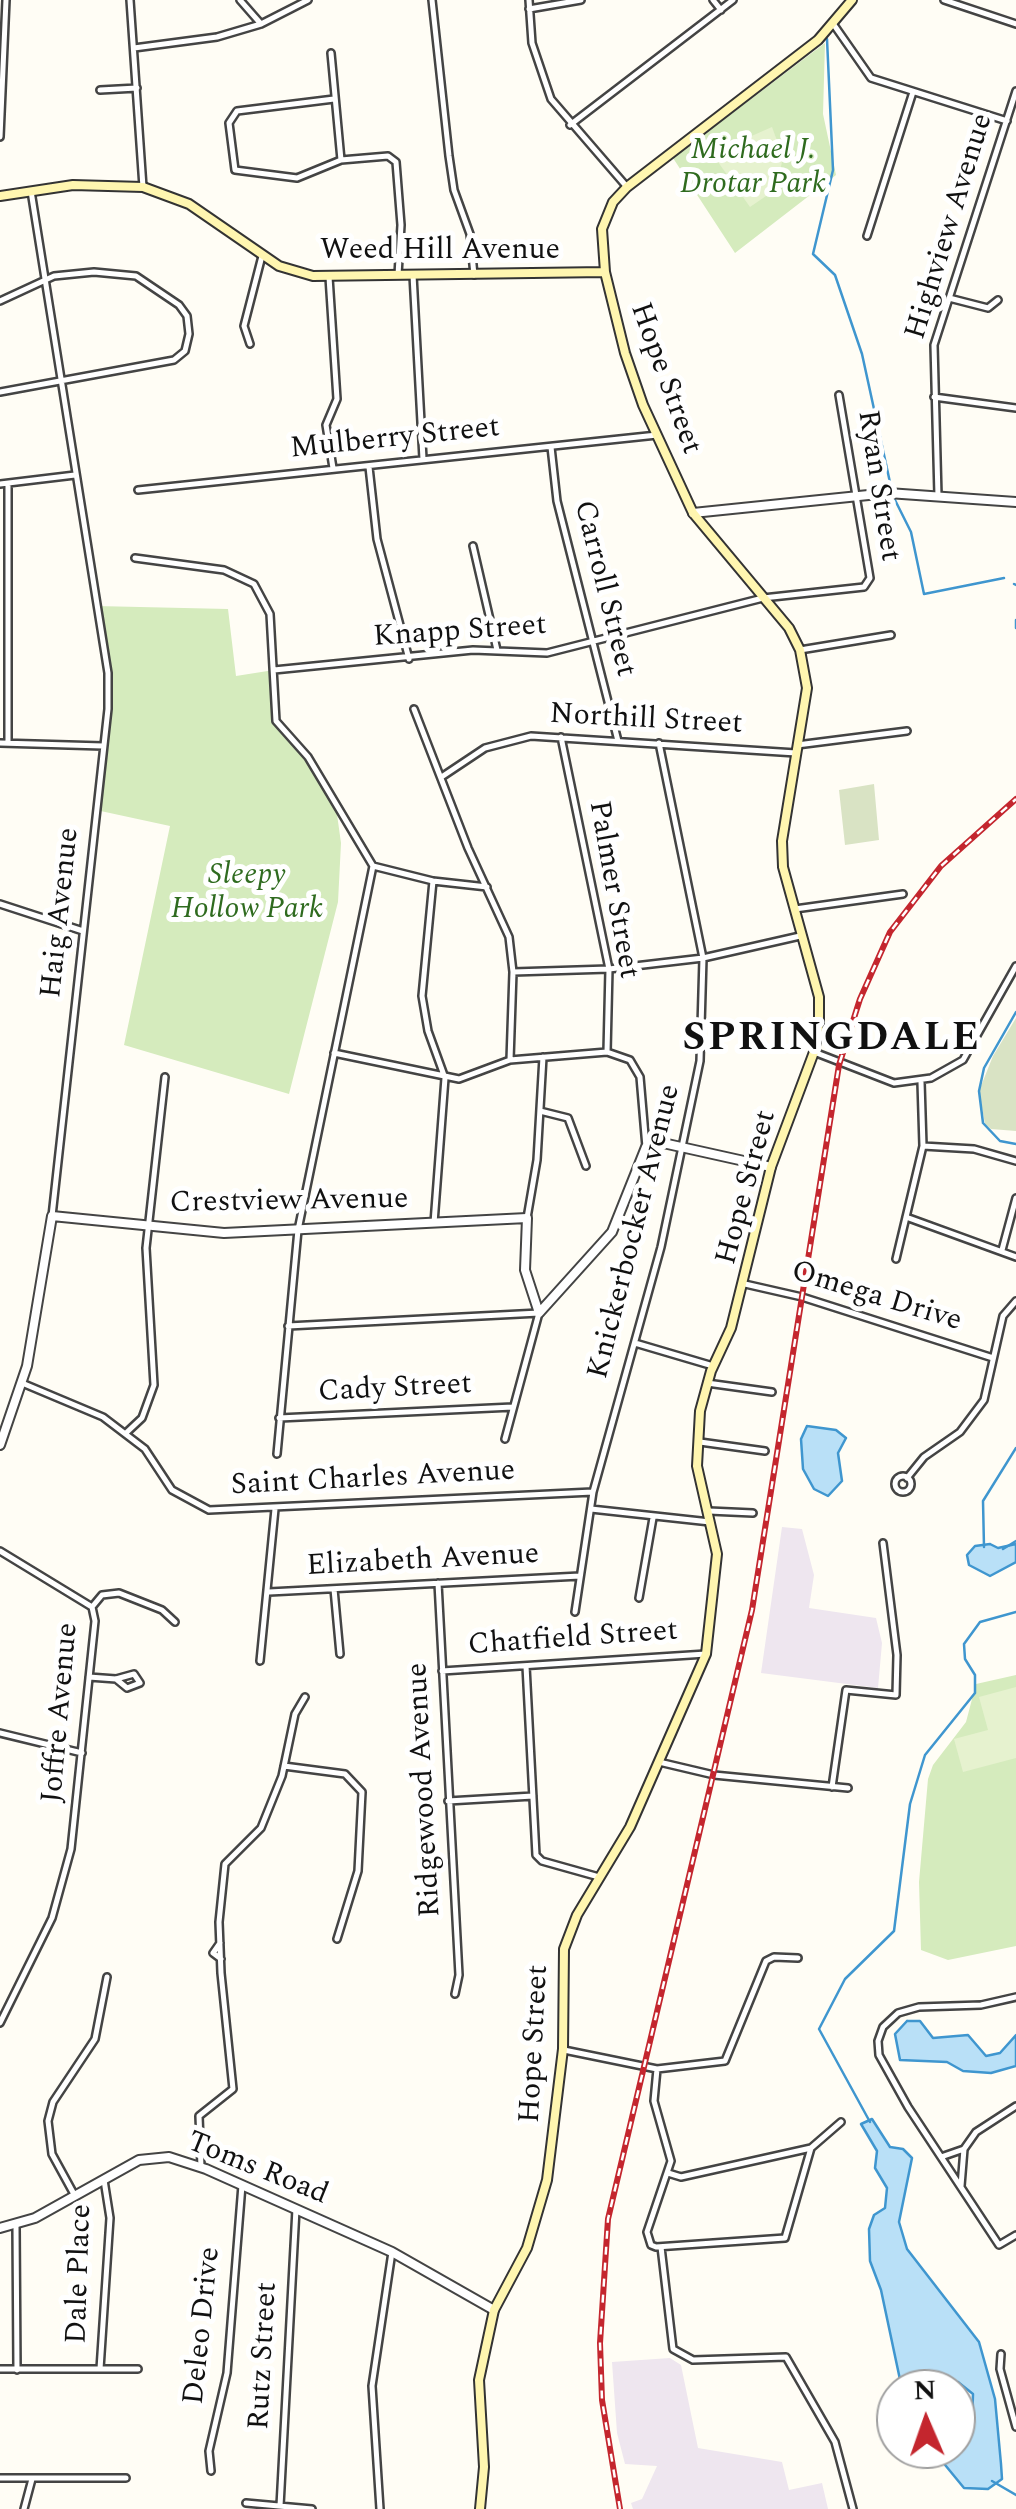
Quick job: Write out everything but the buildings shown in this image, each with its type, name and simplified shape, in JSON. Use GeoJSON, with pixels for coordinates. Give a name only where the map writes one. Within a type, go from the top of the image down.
{"type":"FeatureCollection","features":[{"type":"Feature","properties":{"kind":"main road","name":"Hope Street"},"geometry":{"type":"LineString","coordinates":[[480,2509],[484,2466],[478,2390],[494,2310],[527,2248],[544,2193],[562,2050],[564,1950],[577,1915],[602,1878],[659,1762],[706,1654],[716,1584],[712,1522],[697,1466],[696,1442],[707,1383],[745,1284],[771,1167],[814,1052],[818,997],[792,909],[782,842],[807,688],[800,650],[693,513],[656,435],[628,364],[605,272],[604,220],[626,187],[834,25],[852,0]]}},
{"type":"Feature","properties":{"kind":"main road","name":"Weed Hill Avenue"},"geometry":{"type":"LineString","coordinates":[[0,196],[74,185],[143,187],[189,204],[262,256],[299,274],[328,277],[605,272]]}},
{"type":"Feature","properties":{"kind":"street"},"geometry":{"type":"LineString","coordinates":[[0,137],[6,0]]}},
{"type":"Feature","properties":{"kind":"street"},"geometry":{"type":"LineString","coordinates":[[130,0],[143,187]]}},
{"type":"Feature","properties":{"kind":"street"},"geometry":{"type":"LineString","coordinates":[[240,0],[261,24]]}},
{"type":"Feature","properties":{"kind":"street"},"geometry":{"type":"LineString","coordinates":[[134,48],[217,37],[261,24],[308,0]]}},
{"type":"Feature","properties":{"kind":"street"},"geometry":{"type":"LineString","coordinates":[[432,0],[454,190],[470,234],[474,275]]}},
{"type":"Feature","properties":{"kind":"street"},"geometry":{"type":"LineString","coordinates":[[528,0],[532,43],[546,85],[570,124],[626,187]]}},
{"type":"Feature","properties":{"kind":"street"},"geometry":{"type":"LineString","coordinates":[[529,9],[581,0]]}},
{"type":"Feature","properties":{"kind":"street"},"geometry":{"type":"LineString","coordinates":[[712,0],[720,10]]}},
{"type":"Feature","properties":{"kind":"street"},"geometry":{"type":"LineString","coordinates":[[570,124],[733,0]]}},
{"type":"Feature","properties":{"kind":"street"},"geometry":{"type":"LineString","coordinates":[[944,0],[1016,24]]}},
{"type":"Feature","properties":{"kind":"street"},"geometry":{"type":"LineString","coordinates":[[834,25],[871,78],[1006,121]]}},
{"type":"Feature","properties":{"kind":"street"},"geometry":{"type":"LineString","coordinates":[[331,53],[341,160]]}},
{"type":"Feature","properties":{"kind":"street"},"geometry":{"type":"LineString","coordinates":[[100,90],[137,88]]}},
{"type":"Feature","properties":{"kind":"street","name":"Highview Avenue"},"geometry":{"type":"LineString","coordinates":[[938,496],[934,345],[1016,91]]}},
{"type":"Feature","properties":{"kind":"street"},"geometry":{"type":"LineString","coordinates":[[868,236],[913,92]]}},
{"type":"Feature","properties":{"kind":"street"},"geometry":{"type":"LineString","coordinates":[[334,99],[238,111],[229,123],[235,170],[296,178],[341,160],[388,156],[396,162],[401,225],[398,275]]}},
{"type":"Feature","properties":{"kind":"street","name":"Haig Avenue"},"geometry":{"type":"LineString","coordinates":[[0,1444],[22,1383],[52,1216],[108,673],[58,383],[31,191]]}},
{"type":"Feature","properties":{"kind":"street"},"geometry":{"type":"LineString","coordinates":[[250,344],[244,326],[262,256]]}},
{"type":"Feature","properties":{"kind":"street"},"geometry":{"type":"LineString","coordinates":[[0,301],[54,276],[94,272],[136,276],[179,304],[188,316],[185,351],[174,360],[0,392]]}},
{"type":"Feature","properties":{"kind":"street"},"geometry":{"type":"LineString","coordinates":[[413,275],[423,460]]}},
{"type":"Feature","properties":{"kind":"street"},"geometry":{"type":"LineString","coordinates":[[328,277],[337,400],[326,425],[333,468]]}},
{"type":"Feature","properties":{"kind":"street"},"geometry":{"type":"LineString","coordinates":[[950,298],[988,308],[998,300]]}},
{"type":"Feature","properties":{"kind":"street","name":"Ryan Street"},"geometry":{"type":"LineString","coordinates":[[840,395],[870,584]]}},
{"type":"Feature","properties":{"kind":"street"},"geometry":{"type":"LineString","coordinates":[[934,397],[1016,408]]}},
{"type":"Feature","properties":{"kind":"street","name":"Mulberry Street"},"geometry":{"type":"LineString","coordinates":[[138,490],[656,435]]}},
{"type":"Feature","properties":{"kind":"street","name":"Carroll Street"},"geometry":{"type":"LineString","coordinates":[[551,447],[557,501],[618,741]]}},
{"type":"Feature","properties":{"kind":"street"},"geometry":{"type":"LineString","coordinates":[[369,465],[377,539],[409,659]]}},
{"type":"Feature","properties":{"kind":"street"},"geometry":{"type":"LineString","coordinates":[[0,484],[75,475]]}},
{"type":"Feature","properties":{"kind":"street"},"geometry":{"type":"LineString","coordinates":[[8,484],[4,743],[103,746]]}},
{"type":"Feature","properties":{"kind":"street"},"geometry":{"type":"LineString","coordinates":[[693,513],[856,494],[1016,502]]}},
{"type":"Feature","properties":{"kind":"street"},"geometry":{"type":"LineString","coordinates":[[473,546],[497,650]]}},
{"type":"Feature","properties":{"kind":"street"},"geometry":{"type":"LineString","coordinates":[[134,558],[246,578],[270,614],[274,670],[271,692],[276,721],[308,756],[373,866],[298,1230],[277,1454]]}},
{"type":"Feature","properties":{"kind":"street","name":"Knapp Street"},"geometry":{"type":"LineString","coordinates":[[274,670],[497,650],[548,652],[763,598],[870,584]]}},
{"type":"Feature","properties":{"kind":"street"},"geometry":{"type":"LineString","coordinates":[[800,650],[892,635]]}},
{"type":"Feature","properties":{"kind":"street"},"geometry":{"type":"LineString","coordinates":[[414,709],[509,937],[513,972],[510,1060]]}},
{"type":"Feature","properties":{"kind":"street","name":"Northill Street"},"geometry":{"type":"LineString","coordinates":[[442,776],[474,754],[501,742],[561,736],[797,749],[907,730]]}},
{"type":"Feature","properties":{"kind":"street","name":"Palmer Street"},"geometry":{"type":"LineString","coordinates":[[561,736],[609,969],[607,1052]]}},
{"type":"Feature","properties":{"kind":"street","name":"Knickerbocker Avenue"},"geometry":{"type":"LineString","coordinates":[[575,1612],[593,1492],[684,1146],[700,1061],[703,958],[659,743]]}},
{"type":"Feature","properties":{"kind":"street"},"geometry":{"type":"LineString","coordinates":[[373,866],[433,881],[487,887]]}},
{"type":"Feature","properties":{"kind":"street"},"geometry":{"type":"LineString","coordinates":[[433,881],[422,996],[428,1031],[446,1078],[434,1223]]}},
{"type":"Feature","properties":{"kind":"street"},"geometry":{"type":"LineString","coordinates":[[792,909],[903,894]]}},
{"type":"Feature","properties":{"kind":"street"},"geometry":{"type":"LineString","coordinates":[[0,904],[83,931]]}},
{"type":"Feature","properties":{"kind":"street"},"geometry":{"type":"LineString","coordinates":[[513,972],[609,969],[703,958],[800,936]]}},
{"type":"Feature","properties":{"kind":"street"},"geometry":{"type":"LineString","coordinates":[[814,1052],[900,1084],[921,1082],[962,1060],[1016,966]]}},
{"type":"Feature","properties":{"kind":"street"},"geometry":{"type":"LineString","coordinates":[[334,1053],[446,1078],[467,1078],[510,1060],[607,1052],[630,1060],[640,1077],[646,1147],[612,1232],[539,1314],[505,1438]]}},
{"type":"Feature","properties":{"kind":"street"},"geometry":{"type":"LineString","coordinates":[[539,1314],[524,1270],[543,1056]]}},
{"type":"Feature","properties":{"kind":"street"},"geometry":{"type":"LineString","coordinates":[[126,1433],[142,1418],[154,1385],[147,1227],[165,1077]]}},
{"type":"Feature","properties":{"kind":"street"},"geometry":{"type":"LineString","coordinates":[[896,1258],[923,1146],[921,1082]]}},
{"type":"Feature","properties":{"kind":"street"},"geometry":{"type":"LineString","coordinates":[[540,1111],[568,1118],[586,1166]]}},
{"type":"Feature","properties":{"kind":"street"},"geometry":{"type":"LineString","coordinates":[[646,1147],[663,1140],[771,1167]]}},
{"type":"Feature","properties":{"kind":"street"},"geometry":{"type":"LineString","coordinates":[[923,1146],[974,1149],[1016,1160]]}},
{"type":"Feature","properties":{"kind":"street"},"geometry":{"type":"LineString","coordinates":[[1002,1250],[1016,1198]]}},
{"type":"Feature","properties":{"kind":"street","name":"Crestview Avenue"},"geometry":{"type":"LineString","coordinates":[[52,1216],[224,1233],[527,1218]]}},
{"type":"Feature","properties":{"kind":"street"},"geometry":{"type":"LineString","coordinates":[[906,1217],[1016,1257]]}},
{"type":"Feature","properties":{"kind":"street","name":"Omega Drive"},"geometry":{"type":"LineString","coordinates":[[745,1284],[802,1297],[993,1358]]}},
{"type":"Feature","properties":{"kind":"street","name":"Omega Drive"},"geometry":{"type":"LineString","coordinates":[[908,1478],[924,1457],[960,1432],[984,1400],[1004,1316],[1016,1301]]}},
{"type":"Feature","properties":{"kind":"street"},"geometry":{"type":"LineString","coordinates":[[288,1326],[539,1314]]}},
{"type":"Feature","properties":{"kind":"street"},"geometry":{"type":"LineString","coordinates":[[634,1343],[713,1366]]}},
{"type":"Feature","properties":{"kind":"street","name":"Saint Charles Avenue"},"geometry":{"type":"LineString","coordinates":[[22,1383],[84,1405],[126,1433],[158,1464],[172,1490],[184,1500],[224,1512],[593,1492]]}},
{"type":"Feature","properties":{"kind":"street"},"geometry":{"type":"LineString","coordinates":[[707,1383],[772,1392]]}},
{"type":"Feature","properties":{"kind":"street","name":"Cady Street"},"geometry":{"type":"LineString","coordinates":[[279,1418],[512,1407]]}},
{"type":"Feature","properties":{"kind":"street"},"geometry":{"type":"LineString","coordinates":[[696,1442],[765,1451]]}},
{"type":"Feature","properties":{"kind":"street"},"geometry":{"type":"LineString","coordinates":[[260,1662],[276,1509]]}},
{"type":"Feature","properties":{"kind":"street"},"geometry":{"type":"LineString","coordinates":[[590,1509],[712,1522]]}},
{"type":"Feature","properties":{"kind":"street"},"geometry":{"type":"LineString","coordinates":[[709,1511],[753,1514]]}},
{"type":"Feature","properties":{"kind":"street"},"geometry":{"type":"LineString","coordinates":[[638,1598],[653,1518]]}},
{"type":"Feature","properties":{"kind":"street"},"geometry":{"type":"LineString","coordinates":[[832,1787],[846,1690],[896,1695],[897,1656],[884,1543]]}},
{"type":"Feature","properties":{"kind":"street","name":"Joffre Avenue"},"geometry":{"type":"LineString","coordinates":[[0,1551],[92,1607],[82,1752],[66,1870],[52,1918],[0,2023]]}},
{"type":"Feature","properties":{"kind":"street","name":"Elizabeth Avenue"},"geometry":{"type":"LineString","coordinates":[[269,1592],[580,1576]]}},
{"type":"Feature","properties":{"kind":"street","name":"Ridgewood Avenue"},"geometry":{"type":"LineString","coordinates":[[438,1583],[459,1975],[455,1994]]}},
{"type":"Feature","properties":{"kind":"street"},"geometry":{"type":"LineString","coordinates":[[334,1589],[340,1654]]}},
{"type":"Feature","properties":{"kind":"street"},"geometry":{"type":"LineString","coordinates":[[92,1607],[102,1595],[119,1593],[162,1610],[175,1622]]}},
{"type":"Feature","properties":{"kind":"street","name":"Chatfield Street"},"geometry":{"type":"LineString","coordinates":[[442,1671],[706,1654]]}},
{"type":"Feature","properties":{"kind":"street"},"geometry":{"type":"LineString","coordinates":[[526,1666],[539,1859],[602,1878]]}},
{"type":"Feature","properties":{"kind":"street"},"geometry":{"type":"LineString","coordinates":[[89,1676],[116,1680]]}},
{"type":"Feature","properties":{"kind":"street"},"geometry":{"type":"LineString","coordinates":[[201,2167],[199,2116],[233,2089],[220,1942],[225,1864],[234,1850],[261,1828],[284,1766],[296,1714],[305,1697]]}},
{"type":"Feature","properties":{"kind":"street"},"geometry":{"type":"LineString","coordinates":[[0,1733],[82,1752]]}},
{"type":"Feature","properties":{"kind":"street"},"geometry":{"type":"LineString","coordinates":[[659,1762],[714,1775],[848,1788]]}},
{"type":"Feature","properties":{"kind":"street"},"geometry":{"type":"LineString","coordinates":[[284,1766],[345,1774],[362,1792],[358,1871],[337,1939]]}},
{"type":"Feature","properties":{"kind":"street"},"geometry":{"type":"LineString","coordinates":[[448,1801],[533,1796]]}},
{"type":"Feature","properties":{"kind":"street"},"geometry":{"type":"LineString","coordinates":[[562,2050],[657,2069],[725,2061],[766,1961],[774,1956],[798,1958]]}},
{"type":"Feature","properties":{"kind":"street"},"geometry":{"type":"LineString","coordinates":[[75,2196],[52,2154],[48,2122],[53,2102],[95,2039],[107,1977]]}},
{"type":"Feature","properties":{"kind":"street"},"geometry":{"type":"LineString","coordinates":[[1016,1998],[981,2005],[919,2007],[898,2013],[883,2027],[879,2055],[999,2245],[1016,2235]]}},
{"type":"Feature","properties":{"kind":"street"},"geometry":{"type":"LineString","coordinates":[[657,2069],[654,2101],[669,2146],[668,2173],[648,2232],[650,2245],[785,2238],[811,2148]]}},
{"type":"Feature","properties":{"kind":"street"},"geometry":{"type":"LineString","coordinates":[[960,2187],[964,2149],[976,2132],[1016,2106]]}},
{"type":"Feature","properties":{"kind":"street"},"geometry":{"type":"LineString","coordinates":[[668,2173],[681,2176],[811,2148],[841,2122]]}},
{"type":"Feature","properties":{"kind":"street"},"geometry":{"type":"LineString","coordinates":[[941,2157],[964,2149]]}},
{"type":"Feature","properties":{"kind":"street","name":"Toms Road"},"geometry":{"type":"LineString","coordinates":[[0,2228],[16,2226],[152,2156],[201,2167],[392,2252],[494,2310]]}},
{"type":"Feature","properties":{"kind":"street","name":"Dale Place"},"geometry":{"type":"LineString","coordinates":[[100,2369],[110,2218],[104,2180]]}},
{"type":"Feature","properties":{"kind":"street","name":"Deleo Drive"},"geometry":{"type":"LineString","coordinates":[[210,2470],[209,2451],[227,2374],[242,2186]]}},
{"type":"Feature","properties":{"kind":"street","name":"Rutz Street"},"geometry":{"type":"LineString","coordinates":[[280,2506],[296,2209]]}},
{"type":"Feature","properties":{"kind":"street"},"geometry":{"type":"LineString","coordinates":[[16,2226],[18,2370]]}},
{"type":"Feature","properties":{"kind":"street"},"geometry":{"type":"LineString","coordinates":[[661,2247],[673,2348],[693,2360],[786,2356],[836,2442],[853,2509]]}},
{"type":"Feature","properties":{"kind":"street"},"geometry":{"type":"LineString","coordinates":[[380,2509],[372,2386],[392,2252]]}},
{"type":"Feature","properties":{"kind":"street"},"geometry":{"type":"LineString","coordinates":[[1000,2354],[1000,2369],[1016,2427]]}},
{"type":"Feature","properties":{"kind":"street"},"geometry":{"type":"LineString","coordinates":[[0,2370],[138,2369]]}},
{"type":"Feature","properties":{"kind":"street"},"geometry":{"type":"LineString","coordinates":[[0,2478],[126,2478]]}},
{"type":"Feature","properties":{"kind":"street"},"geometry":{"type":"LineString","coordinates":[[24,2509],[32,2479]]}},
{"type":"Feature","properties":{"kind":"street"},"geometry":{"type":"LineString","coordinates":[[246,2504],[312,2509]]}},
{"type":"Feature","properties":{"kind":"shaded area"},"geometry":{"type":"Polygon","coordinates":[[[782,1527],[802,1529],[814,1575],[809,1608],[876,1618],[882,1643],[878,1688],[761,1673],[782,1527]]]}},
{"type":"Feature","properties":{"kind":"shaded area"},"geometry":{"type":"Polygon","coordinates":[[[670,2358],[681,2365],[698,2448],[782,2462],[789,2490],[822,2483],[828,2509],[633,2509],[631,2503],[642,2499],[657,2466],[625,2464],[617,2433],[612,2362],[670,2358]]]}},
{"type":"Feature","properties":{"kind":"green space","name":"Michael J. Drotar Park"},"geometry":{"type":"Polygon","coordinates":[[[825,43],[823,114],[836,175],[735,253],[673,158],[825,43]]]}},
{"type":"Feature","properties":{"kind":"green space"},"geometry":{"type":"Polygon","coordinates":[[[772,127],[783,157],[779,176],[769,194],[750,207],[718,162],[722,149],[772,127]]]}},
{"type":"Feature","properties":{"kind":"green space","name":"Sleepy Hollow Park"},"geometry":{"type":"Polygon","coordinates":[[[96,606],[228,609],[236,676],[274,670],[271,692],[276,721],[302,748],[335,800],[341,843],[338,902],[289,1094],[124,1045],[170,826],[96,810],[108,688],[96,606]]]}},
{"type":"Feature","properties":{"kind":"green space"},"geometry":{"type":"Polygon","coordinates":[[[874,784],[879,840],[845,845],[839,790],[874,784]]]}},
{"type":"Feature","properties":{"kind":"green space"},"geometry":{"type":"Polygon","coordinates":[[[1016,1018],[1016,1131],[991,1129],[985,1124],[979,1091],[993,1056],[1016,1018]]]}},
{"type":"Feature","properties":{"kind":"green space"},"geometry":{"type":"Polygon","coordinates":[[[1016,1675],[1016,1946],[948,1960],[921,1950],[919,1882],[928,1779],[933,1765],[966,1722],[976,1684],[1016,1675]]]}},
{"type":"Feature","properties":{"kind":"green space"},"geometry":{"type":"Polygon","coordinates":[[[1016,1687],[1016,1758],[963,1772],[954,1739],[988,1730],[979,1697],[1016,1687]]]}},
{"type":"Feature","properties":{"kind":"water"},"geometry":{"type":"Polygon","coordinates":[[[807,1426],[836,1430],[846,1438],[838,1453],[842,1481],[828,1496],[814,1489],[803,1469],[801,1439],[807,1426]]]}},
{"type":"Feature","properties":{"kind":"water"},"geometry":{"type":"Polygon","coordinates":[[[990,1544],[998,1548],[1016,1544],[1016,1562],[990,1576],[969,1565],[967,1555],[975,1546],[990,1544]]]}},
{"type":"Feature","properties":{"kind":"water"},"geometry":{"type":"Polygon","coordinates":[[[907,2021],[920,2021],[933,2038],[968,2035],[986,2056],[1000,2053],[1016,2035],[1016,2066],[991,2073],[963,2071],[947,2062],[900,2060],[895,2034],[907,2021]]]}},
{"type":"Feature","properties":{"kind":"water"},"geometry":{"type":"Polygon","coordinates":[[[872,2119],[890,2147],[903,2149],[912,2158],[899,2222],[907,2249],[979,2342],[995,2399],[1002,2479],[988,2489],[964,2488],[948,2469],[976,2469],[976,2369],[898,2369],[881,2290],[870,2261],[869,2229],[874,2215],[885,2208],[887,2188],[875,2168],[877,2151],[861,2124],[872,2119]]]}},
{"type":"Feature","properties":{"kind":"waterway"},"geometry":{"type":"LineString","coordinates":[[827,39],[833,170],[813,254],[835,275],[862,354],[891,487]]}},
{"type":"Feature","properties":{"kind":"waterway"},"geometry":{"type":"LineString","coordinates":[[895,500],[911,532],[924,594],[1004,578]]}},
{"type":"Feature","properties":{"kind":"waterway"},"geometry":{"type":"LineString","coordinates":[[1016,620],[1016,628]]}},
{"type":"Feature","properties":{"kind":"waterway"},"geometry":{"type":"LineString","coordinates":[[1016,1012],[984,1068],[979,1091],[983,1123],[1000,1141],[1016,1144]]}},
{"type":"Feature","properties":{"kind":"waterway"},"geometry":{"type":"LineString","coordinates":[[984,1547],[983,1501],[1016,1448]]}},
{"type":"Feature","properties":{"kind":"waterway"},"geometry":{"type":"LineString","coordinates":[[1003,1549],[1016,1541]]}},
{"type":"Feature","properties":{"kind":"waterway"},"geometry":{"type":"LineString","coordinates":[[870,2122],[819,2029],[845,1979],[894,1931],[910,1804],[925,1755],[975,1693],[975,1675],[965,1659],[964,1644],[980,1622],[1016,1612]]}},
{"type":"Feature","properties":{"kind":"waterway"},"geometry":{"type":"LineString","coordinates":[[992,2481],[1016,2495]]}},
{"type":"Feature","properties":{"kind":"railway"},"geometry":{"type":"LineString","coordinates":[[620,2509],[602,2400],[600,2343],[608,2219],[752,1610],[839,1065],[860,999],[890,932],[941,866],[1016,799]]}},
{"type":"Feature","properties":{"kind":"district","name":"SPRINGDALE"},"geometry":{"type":"Point","coordinates":[832,1041]}}]}
